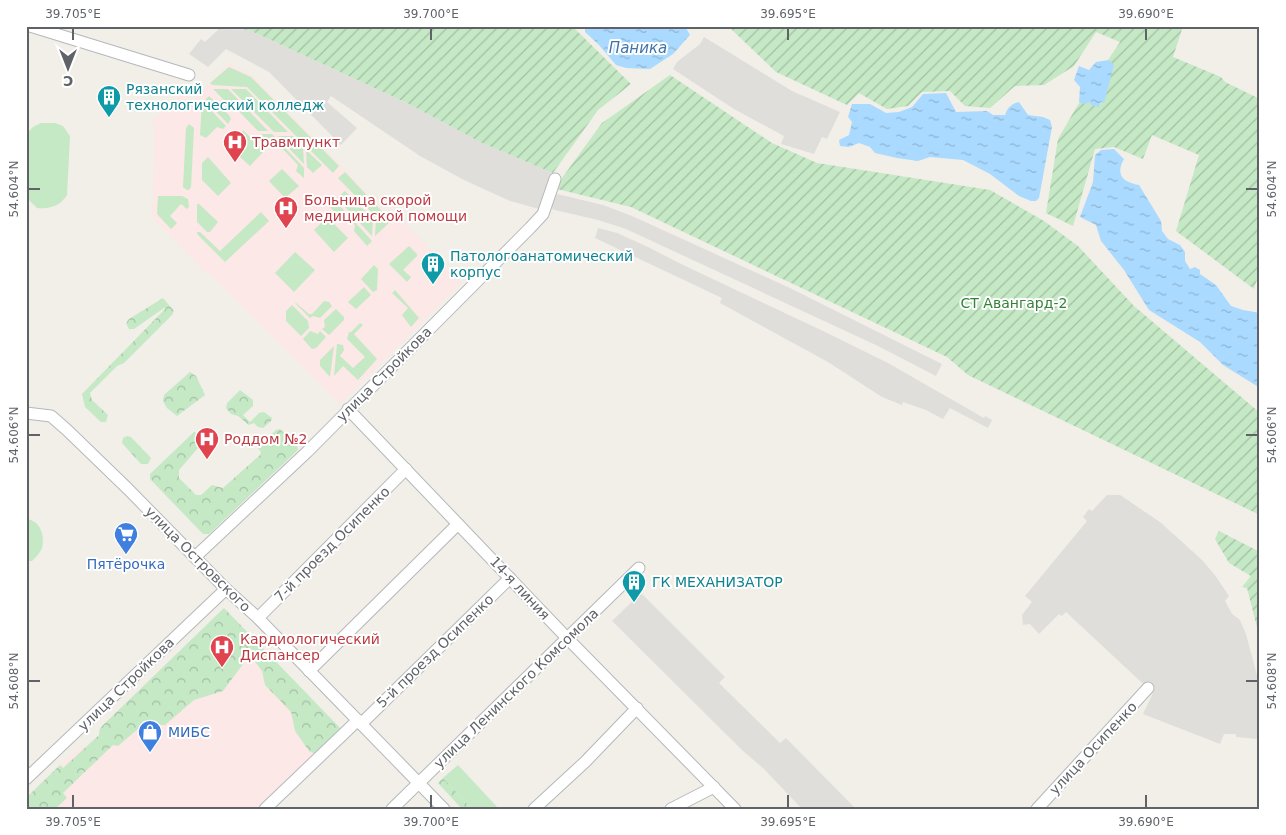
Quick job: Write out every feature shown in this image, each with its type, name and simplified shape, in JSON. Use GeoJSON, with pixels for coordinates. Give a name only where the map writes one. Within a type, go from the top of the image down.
{"type":"FeatureCollection","features":[{"type":"Feature","properties":{"kind":"street"},"geometry":{"type":"LineString","coordinates":[[30,26],[189,75]]}},
{"type":"Feature","properties":{"kind":"street","name":"улица Стройкова"},"geometry":{"type":"LineString","coordinates":[[196,557],[307,452],[543,214],[556,179]]}},
{"type":"Feature","properties":{"kind":"street","name":"14-я линия"},"geometry":{"type":"LineString","coordinates":[[348,409],[567,638],[735,809]]}},
{"type":"Feature","properties":{"kind":"street","name":"улица Островского"},"geometry":{"type":"LineString","coordinates":[[26,413],[51,416],[128,489],[226,590],[258,618],[444,809]]}},
{"type":"Feature","properties":{"kind":"street","name":"7-й проезд Осипенко"},"geometry":{"type":"LineString","coordinates":[[258,618],[406,469]]}},
{"type":"Feature","properties":{"kind":"street"},"geometry":{"type":"LineString","coordinates":[[309,671],[458,524]]}},
{"type":"Feature","properties":{"kind":"street","name":"улица Ленинского Комсомола"},"geometry":{"type":"LineString","coordinates":[[392,809],[640,568]]}},
{"type":"Feature","properties":{"kind":"street","name":"5-й проезд Осипенко"},"geometry":{"type":"LineString","coordinates":[[265,809],[510,578]]}},
{"type":"Feature","properties":{"kind":"street","name":"улица Стройкова"},"geometry":{"type":"LineString","coordinates":[[26,779],[226,590]]}},
{"type":"Feature","properties":{"kind":"street","name":"улица Осипенко"},"geometry":{"type":"LineString","coordinates":[[1037,809],[1148,688]]}},
{"type":"Feature","properties":{"kind":"street"},"geometry":{"type":"LineString","coordinates":[[534,809],[585,762],[637,708]]}},
{"type":"Feature","properties":{"kind":"street"},"geometry":{"type":"LineString","coordinates":[[671,809],[714,787]]}},
{"type":"Feature","properties":{"kind":"shaded area"},"geometry":{"type":"Polygon","coordinates":[[[219,29],[249,30],[407,103],[482,143],[553,173],[539,209],[510,201],[464,180],[420,156],[331,96],[327,102],[357,128],[341,145],[269,72],[226,49],[208,67],[189,54],[201,39],[205,42],[219,29]]]}},
{"type":"Feature","properties":{"kind":"shaded area"},"geometry":{"type":"Polygon","coordinates":[[[704,37],[792,91],[840,112],[827,139],[822,137],[814,154],[781,144],[784,136],[734,109],[673,69],[677,62],[700,44],[704,37]]]}},
{"type":"Feature","properties":{"kind":"shaded area","name":"Больница скорой медицинской помощи"},"geometry":{"type":"Polygon","coordinates":[[[230,64],[249,73],[341,165],[392,221],[398,216],[462,282],[340,404],[209,273],[207,274],[152,217],[155,126],[151,122],[182,92],[193,100],[230,64]]]}},
{"type":"Feature","properties":{"kind":"shaded area"},"geometry":{"type":"Polygon","coordinates":[[[557,194],[603,205],[632,216],[790,288],[942,364],[936,376],[878,346],[626,229],[550,208],[557,194]]]}},
{"type":"Feature","properties":{"kind":"shaded area"},"geometry":{"type":"Polygon","coordinates":[[[598,228],[617,233],[648,247],[888,363],[984,418],[985,416],[992,420],[988,428],[950,408],[943,419],[926,410],[903,402],[902,405],[882,397],[828,362],[720,303],[722,298],[595,238],[598,228]]]}},
{"type":"Feature","properties":{"kind":"shaded area"},"geometry":{"type":"Polygon","coordinates":[[[1107,495],[1120,495],[1160,522],[1202,560],[1229,596],[1225,601],[1232,614],[1240,620],[1246,634],[1259,683],[1257,739],[1236,737],[1236,734],[1224,734],[1220,744],[1143,714],[1153,693],[1066,612],[1062,616],[1059,614],[1039,634],[1030,624],[1023,625],[1022,615],[1032,602],[1025,596],[1087,521],[1083,517],[1089,509],[1092,511],[1107,495]]]}},
{"type":"Feature","properties":{"kind":"shaded area"},"geometry":{"type":"Polygon","coordinates":[[[641,593],[725,677],[719,683],[780,743],[786,738],[855,808],[802,809],[763,768],[743,751],[612,621],[641,593]]]}},
{"type":"Feature","properties":{"kind":"shaded area","name":"Кардиологический Диспансер"},"geometry":{"type":"Polygon","coordinates":[[[224,608],[341,729],[258,809],[26,809],[26,798],[81,746],[87,747],[99,735],[100,728],[224,608]]]}},
{"type":"Feature","properties":{"kind":"green space"},"geometry":{"type":"Polygon","coordinates":[[[206,26],[572,26],[631,84],[598,110],[553,173],[482,143],[407,103],[249,30],[206,26]]]}},
{"type":"Feature","properties":{"kind":"green space"},"geometry":{"type":"Polygon","coordinates":[[[728,26],[1183,26],[1173,57],[1221,77],[1225,82],[1260,99],[1260,270],[1254,289],[1176,231],[1199,155],[1152,135],[1143,159],[1114,147],[1095,149],[1073,226],[1046,213],[1058,139],[1076,108],[1120,42],[1096,32],[1074,66],[1044,85],[1015,86],[990,108],[965,106],[950,91],[922,92],[908,106],[887,109],[859,93],[847,105],[776,72],[728,26]]]}},
{"type":"Feature","properties":{"kind":"green space"},"geometry":{"type":"Polygon","coordinates":[[[229,67],[251,77],[339,166],[333,173],[247,87],[212,85],[210,83],[229,67]]]}},
{"type":"Feature","properties":{"kind":"green space","name":"СТ Авангард-2"},"geometry":{"type":"Polygon","coordinates":[[[670,75],[772,143],[817,163],[990,190],[1044,221],[1078,246],[1134,306],[1260,413],[1260,515],[968,375],[947,357],[631,207],[557,189],[562,178],[602,123],[670,75]]]}},
{"type":"Feature","properties":{"kind":"green space"},"geometry":{"type":"Polygon","coordinates":[[[213,89],[228,89],[268,131],[258,131],[231,103],[225,101],[213,89]]]}},
{"type":"Feature","properties":{"kind":"green space"},"geometry":{"type":"Polygon","coordinates":[[[231,89],[246,89],[288,132],[274,132],[231,89]]]}},
{"type":"Feature","properties":{"kind":"green space"},"geometry":{"type":"Polygon","coordinates":[[[209,96],[229,115],[231,119],[228,124],[205,100],[209,96]]]}},
{"type":"Feature","properties":{"kind":"green space"},"geometry":{"type":"Polygon","coordinates":[[[202,101],[226,126],[223,129],[217,127],[206,138],[200,135],[202,101]]]}},
{"type":"Feature","properties":{"kind":"green space"},"geometry":{"type":"Polygon","coordinates":[[[41,123],[55,123],[63,126],[70,136],[67,195],[58,204],[37,208],[26,197],[27,133],[41,123]]]}},
{"type":"Feature","properties":{"kind":"green space"},"geometry":{"type":"Polygon","coordinates":[[[189,124],[194,128],[191,187],[187,190],[183,187],[186,128],[189,124]]]}},
{"type":"Feature","properties":{"kind":"green space"},"geometry":{"type":"Polygon","coordinates":[[[234,131],[244,131],[264,151],[250,166],[223,142],[234,131]]]}},
{"type":"Feature","properties":{"kind":"green space"},"geometry":{"type":"Polygon","coordinates":[[[261,134],[272,134],[304,168],[304,178],[296,171],[298,165],[279,145],[271,145],[261,134]]]}},
{"type":"Feature","properties":{"kind":"green space"},"geometry":{"type":"Polygon","coordinates":[[[277,136],[293,136],[303,147],[304,164],[277,136]]]}},
{"type":"Feature","properties":{"kind":"green space"},"geometry":{"type":"Polygon","coordinates":[[[306,150],[322,165],[313,173],[307,167],[306,150]]]}},
{"type":"Feature","properties":{"kind":"green space"},"geometry":{"type":"Polygon","coordinates":[[[208,157],[231,183],[218,196],[202,180],[202,163],[208,157]]]}},
{"type":"Feature","properties":{"kind":"green space"},"geometry":{"type":"Polygon","coordinates":[[[282,169],[299,186],[285,198],[269,181],[282,169]]]}},
{"type":"Feature","properties":{"kind":"green space"},"geometry":{"type":"Polygon","coordinates":[[[345,172],[391,221],[375,236],[376,217],[338,178],[345,172]]]}},
{"type":"Feature","properties":{"kind":"green space"},"geometry":{"type":"Polygon","coordinates":[[[345,191],[359,205],[343,205],[337,198],[345,191]]]}},
{"type":"Feature","properties":{"kind":"green space"},"geometry":{"type":"Polygon","coordinates":[[[158,196],[182,196],[188,199],[189,207],[187,209],[181,204],[170,216],[177,223],[171,229],[157,214],[158,196]]]}},
{"type":"Feature","properties":{"kind":"green space"},"geometry":{"type":"Polygon","coordinates":[[[197,204],[218,222],[210,232],[207,232],[197,222],[197,204]]]}},
{"type":"Feature","properties":{"kind":"green space"},"geometry":{"type":"Polygon","coordinates":[[[330,207],[341,207],[372,241],[367,246],[354,231],[355,225],[344,213],[337,215],[330,207]]]}},
{"type":"Feature","properties":{"kind":"green space"},"geometry":{"type":"Polygon","coordinates":[[[345,207],[362,208],[373,219],[372,236],[345,207]]]}},
{"type":"Feature","properties":{"kind":"green space"},"geometry":{"type":"Polygon","coordinates":[[[261,212],[269,221],[225,262],[198,235],[197,232],[200,232],[220,251],[261,212]]]}},
{"type":"Feature","properties":{"kind":"green space"},"geometry":{"type":"Polygon","coordinates":[[[327,217],[348,238],[334,252],[314,230],[327,217]]]}},
{"type":"Feature","properties":{"kind":"green space"},"geometry":{"type":"Polygon","coordinates":[[[409,246],[417,256],[403,270],[411,277],[407,282],[389,264],[409,246]]]}},
{"type":"Feature","properties":{"kind":"green space"},"geometry":{"type":"Polygon","coordinates":[[[295,252],[315,270],[294,292],[275,273],[295,252]]]}},
{"type":"Feature","properties":{"kind":"green space"},"geometry":{"type":"Polygon","coordinates":[[[374,265],[378,269],[377,290],[373,292],[361,279],[374,265]]]}},
{"type":"Feature","properties":{"kind":"green space"},"geometry":{"type":"Polygon","coordinates":[[[364,287],[371,295],[356,309],[348,302],[364,287]]]}},
{"type":"Feature","properties":{"kind":"green space"},"geometry":{"type":"Polygon","coordinates":[[[395,290],[419,318],[411,327],[402,315],[408,308],[392,293],[395,290]]]}},
{"type":"Feature","properties":{"kind":"green space"},"geometry":{"type":"Polygon","coordinates":[[[163,298],[174,311],[172,315],[124,363],[117,366],[90,393],[92,400],[108,415],[106,422],[101,422],[85,407],[82,394],[166,308],[134,329],[129,329],[126,323],[129,319],[163,298]]]}},
{"type":"Feature","properties":{"kind":"green space"},"geometry":{"type":"Polygon","coordinates":[[[324,301],[329,302],[332,306],[320,318],[313,316],[310,318],[295,303],[309,314],[312,314],[324,301]]]}},
{"type":"Feature","properties":{"kind":"green space"},"geometry":{"type":"Polygon","coordinates":[[[292,305],[308,321],[309,328],[301,336],[286,321],[286,311],[292,305]]]}},
{"type":"Feature","properties":{"kind":"green space"},"geometry":{"type":"Polygon","coordinates":[[[336,309],[344,317],[344,320],[329,335],[322,329],[325,327],[324,320],[336,309]]]}},
{"type":"Feature","properties":{"kind":"green space"},"geometry":{"type":"Polygon","coordinates":[[[360,323],[363,325],[354,334],[377,359],[358,380],[343,366],[334,376],[337,344],[343,345],[344,350],[340,356],[353,368],[365,357],[347,339],[349,332],[360,323]]]}},
{"type":"Feature","properties":{"kind":"green space"},"geometry":{"type":"Polygon","coordinates":[[[310,331],[318,334],[320,331],[326,337],[316,348],[312,349],[303,339],[310,331]]]}},
{"type":"Feature","properties":{"kind":"green space"},"geometry":{"type":"Polygon","coordinates":[[[334,346],[330,377],[320,366],[320,360],[334,346]]]}},
{"type":"Feature","properties":{"kind":"green space"},"geometry":{"type":"Polygon","coordinates":[[[190,372],[196,376],[205,395],[177,416],[167,408],[163,401],[164,395],[190,372]]]}},
{"type":"Feature","properties":{"kind":"green space"},"geometry":{"type":"Polygon","coordinates":[[[240,390],[253,400],[253,406],[243,415],[250,422],[259,413],[264,412],[272,418],[263,428],[258,427],[254,423],[249,425],[238,416],[231,414],[226,408],[227,403],[240,390]]]}},
{"type":"Feature","properties":{"kind":"green space"},"geometry":{"type":"Polygon","coordinates":[[[280,429],[297,446],[298,450],[209,534],[203,534],[150,479],[150,474],[194,432],[198,433],[204,441],[179,470],[179,478],[196,495],[201,495],[212,485],[223,488],[260,455],[261,452],[258,448],[260,445],[276,430],[280,429]]]}},
{"type":"Feature","properties":{"kind":"green space"},"geometry":{"type":"Polygon","coordinates":[[[131,437],[151,458],[148,464],[141,464],[122,443],[123,438],[131,437]]]}},
{"type":"Feature","properties":{"kind":"green space"},"geometry":{"type":"Polygon","coordinates":[[[26,519],[38,525],[43,538],[42,548],[32,561],[26,561],[26,519]]]}},
{"type":"Feature","properties":{"kind":"green space"},"geometry":{"type":"Polygon","coordinates":[[[1219,531],[1260,552],[1260,639],[1247,588],[1242,587],[1251,576],[1229,563],[1215,539],[1219,531]]]}},
{"type":"Feature","properties":{"kind":"green space"},"geometry":{"type":"Polygon","coordinates":[[[224,608],[341,729],[315,754],[309,751],[295,731],[291,712],[265,685],[262,671],[253,659],[246,660],[223,691],[194,700],[165,725],[146,722],[118,746],[113,745],[63,793],[67,798],[55,809],[26,809],[26,798],[60,765],[63,768],[99,735],[100,728],[224,608]]]}},
{"type":"Feature","properties":{"kind":"green space"},"geometry":{"type":"Polygon","coordinates":[[[458,765],[499,809],[472,809],[443,778],[458,765]]]}},
{"type":"Feature","properties":{"kind":"green space"},"geometry":{"type":"Polygon","coordinates":[[[443,778],[472,809],[462,809],[438,783],[443,778]]]}},
{"type":"Feature","properties":{"kind":"water","name":"Паника"},"geometry":{"type":"Polygon","coordinates":[[[585,26],[685,26],[690,35],[673,54],[650,69],[626,68],[616,65],[585,32],[585,26]]]}},
{"type":"Feature","properties":{"kind":"water"},"geometry":{"type":"Polygon","coordinates":[[[1109,60],[1114,65],[1104,103],[1100,102],[1099,107],[1091,105],[1090,102],[1083,104],[1079,102],[1080,87],[1074,80],[1079,66],[1089,70],[1096,62],[1109,60]]]}},
{"type":"Feature","properties":{"kind":"water"},"geometry":{"type":"Polygon","coordinates":[[[946,93],[956,112],[987,111],[993,115],[1005,115],[1010,106],[1019,102],[1028,115],[1050,120],[1052,127],[1039,198],[1036,201],[1019,196],[990,174],[963,160],[930,157],[918,161],[875,153],[870,147],[859,143],[849,147],[840,146],[839,140],[849,135],[852,122],[848,117],[852,104],[870,104],[886,113],[899,112],[912,107],[923,94],[946,93]]]}},
{"type":"Feature","properties":{"kind":"water"},"geometry":{"type":"Polygon","coordinates":[[[1114,149],[1124,159],[1120,169],[1122,177],[1129,182],[1139,185],[1161,221],[1162,231],[1168,239],[1180,245],[1185,252],[1185,261],[1190,269],[1195,267],[1200,270],[1200,274],[1216,285],[1231,306],[1260,313],[1260,388],[1223,365],[1200,342],[1149,310],[1124,270],[1101,241],[1096,225],[1080,217],[1093,182],[1095,155],[1101,150],[1114,149]]]}},
{"type":"Feature","properties":{"kind":"place","name":"Рязанский технологический колледж"},"geometry":{"type":"Point","coordinates":[109,118]}},
{"type":"Feature","properties":{"kind":"place","name":"Травмпункт"},"geometry":{"type":"Point","coordinates":[235,163]}},
{"type":"Feature","properties":{"kind":"place","name":"Больница скорой медицинской помощи"},"geometry":{"type":"Point","coordinates":[286,229]}},
{"type":"Feature","properties":{"kind":"place","name":"Патологоанатомический корпус"},"geometry":{"type":"Point","coordinates":[433,285]}},
{"type":"Feature","properties":{"kind":"place","name":"Роддом №2"},"geometry":{"type":"Point","coordinates":[207,460]}},
{"type":"Feature","properties":{"kind":"place","name":"Пятёрочка"},"geometry":{"type":"Point","coordinates":[126,555]}},
{"type":"Feature","properties":{"kind":"place","name":"ГК МЕХАНИЗАТОР"},"geometry":{"type":"Point","coordinates":[634,603]}},
{"type":"Feature","properties":{"kind":"place","name":"Кардиологический Диспансер"},"geometry":{"type":"Point","coordinates":[222,668]}},
{"type":"Feature","properties":{"kind":"place","name":"МИБС"},"geometry":{"type":"Point","coordinates":[150,753]}}]}
